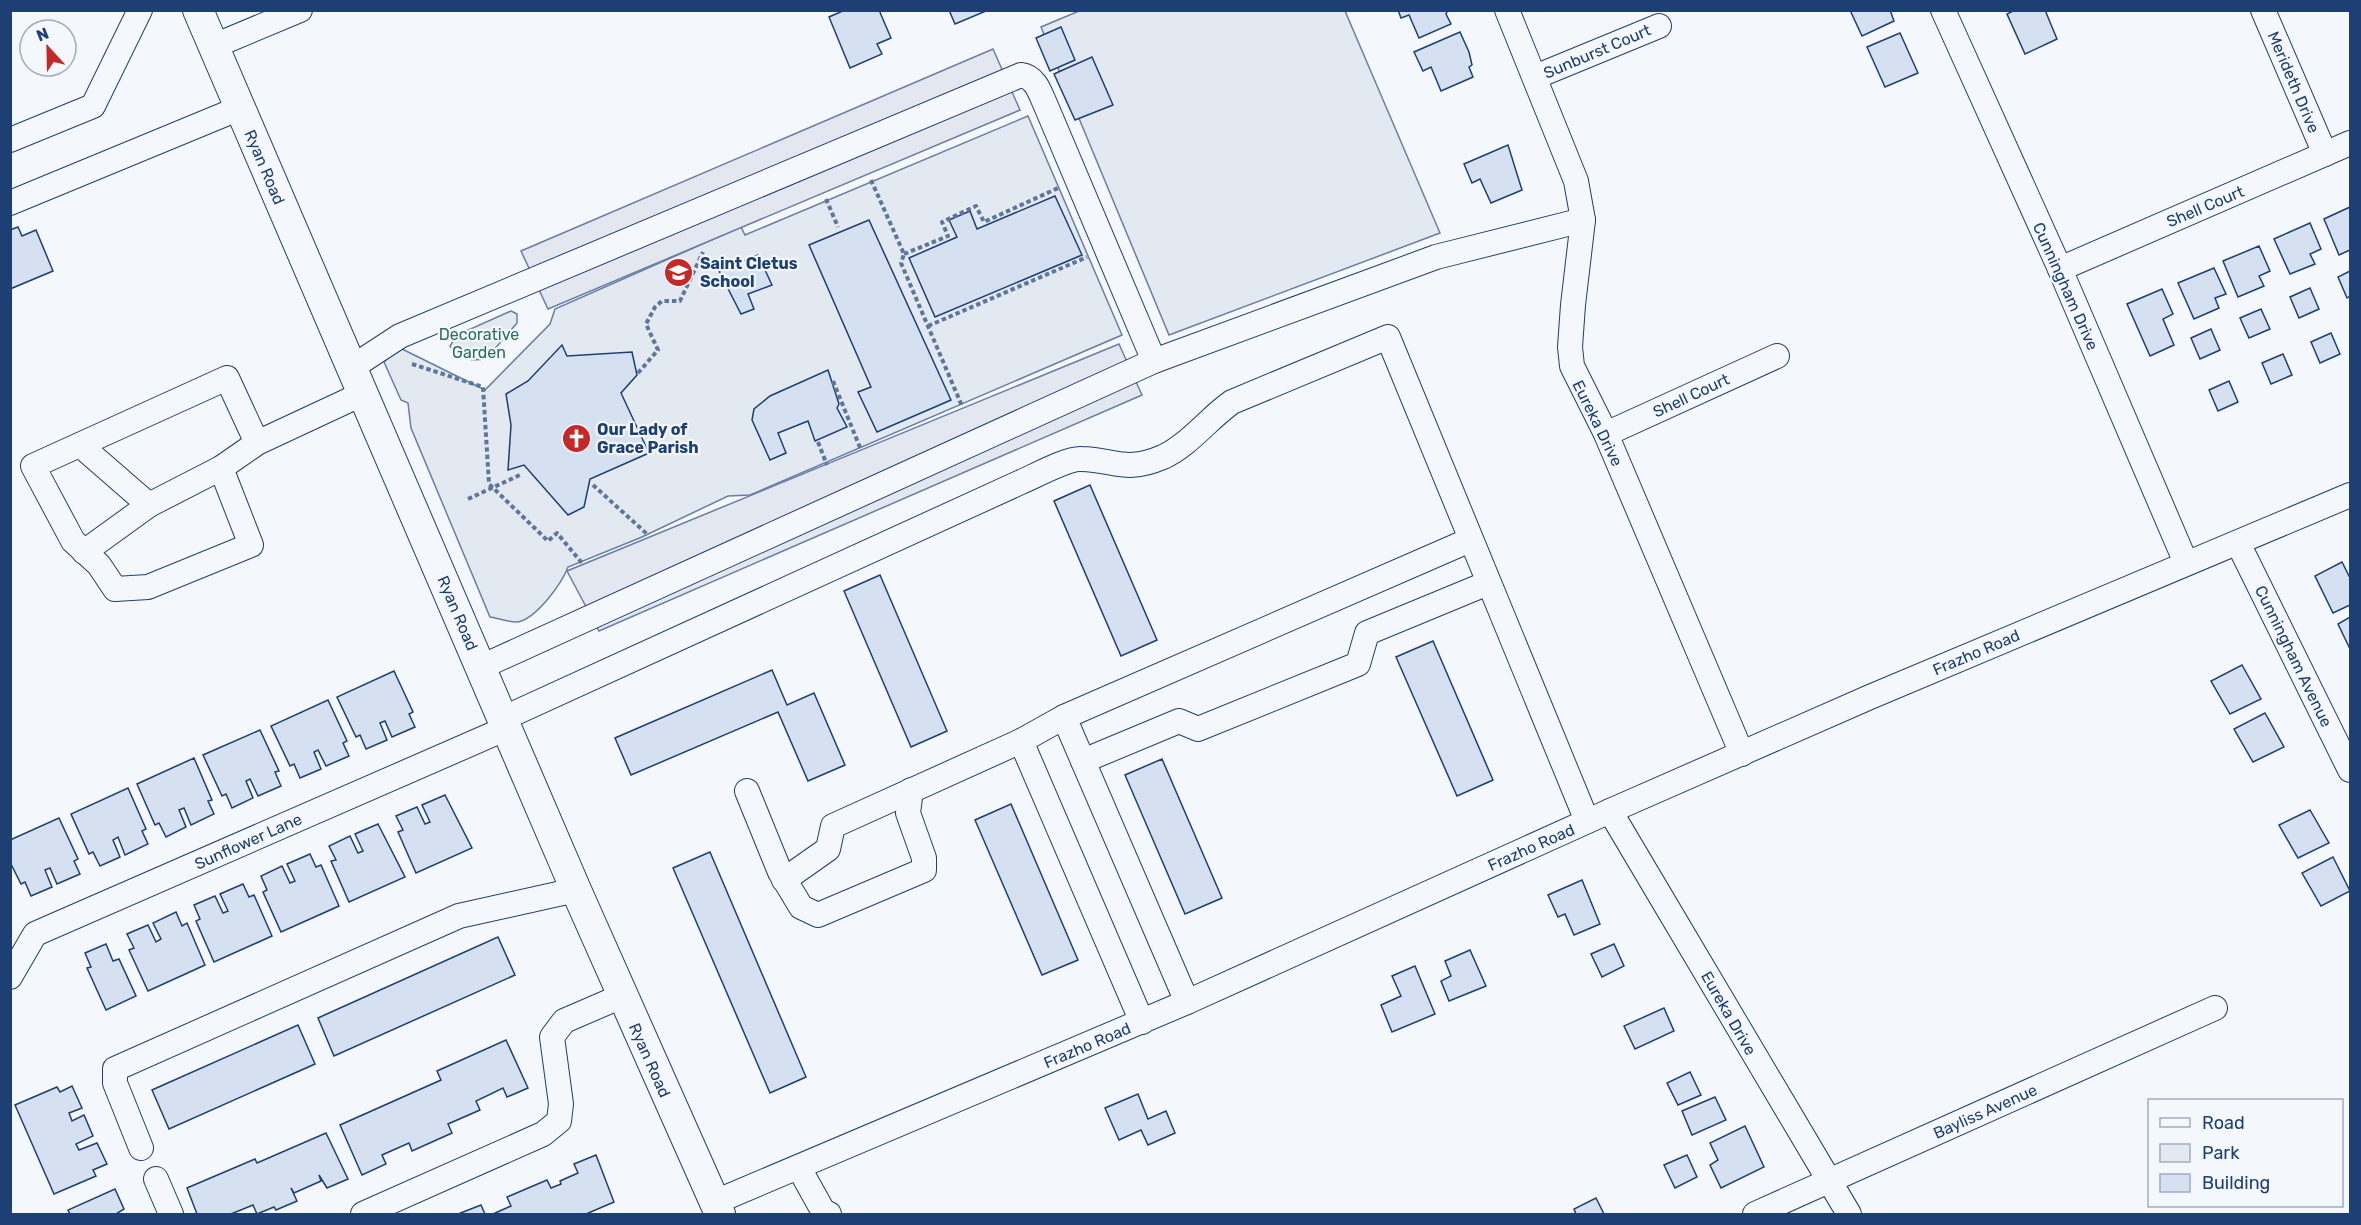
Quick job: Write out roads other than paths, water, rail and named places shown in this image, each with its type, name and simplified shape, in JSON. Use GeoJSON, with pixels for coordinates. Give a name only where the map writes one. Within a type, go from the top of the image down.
{"type":"FeatureCollection","features":[{"type":"Feature","properties":{"kind":"main road","name":"Ryan Road"},"geometry":{"type":"LineString","coordinates":[[198,10],[504,724],[716,1209]]}},
{"type":"Feature","properties":{"kind":"street"},"geometry":{"type":"LineString","coordinates":[[10,140],[93,106],[140,10]]}},
{"type":"Feature","properties":{"kind":"street"},"geometry":{"type":"LineString","coordinates":[[214,46],[300,10]]}},
{"type":"Feature","properties":{"kind":"street","name":"Eureka Drive"},"geometry":{"type":"LineString","coordinates":[[1507,10],[1576,181],[1583,220],[1573,305],[1570,347],[1572,366],[1606,434],[1742,754]]}},
{"type":"Feature","properties":{"kind":"street","name":"Cunningham Drive"},"geometry":{"type":"LineString","coordinates":[[1943,10],[2060,269],[2186,564]]}},
{"type":"Feature","properties":{"kind":"street","name":"Merideth Drive"},"geometry":{"type":"LineString","coordinates":[[2263,10],[2325,154]]}},
{"type":"Feature","properties":{"kind":"street","name":"Sunburst Court"},"geometry":{"type":"LineString","coordinates":[[1535,77],[1659,26]]}},
{"type":"Feature","properties":{"kind":"street"},"geometry":{"type":"LineString","coordinates":[[84,552],[149,505],[222,468],[257,443],[357,381],[400,336],[1021,75],[1028,76],[1035,82],[1154,361]]}},
{"type":"Feature","properties":{"kind":"street"},"geometry":{"type":"LineString","coordinates":[[10,203],[240,108]]}},
{"type":"Feature","properties":{"kind":"street","name":"Shell Court"},"geometry":{"type":"LineString","coordinates":[[2060,269],[2350,143]]}},
{"type":"Feature","properties":{"kind":"street"},"geometry":{"type":"LineString","coordinates":[[481,667],[1154,361],[1436,257],[1583,220]]}},
{"type":"Feature","properties":{"kind":"street","name":"Sunflower Lane"},"geometry":{"type":"LineString","coordinates":[[10,977],[35,934],[504,724],[1021,482],[1079,458],[1128,467],[1164,456],[1184,443],[1211,417],[1232,402],[1388,337],[1470,540]]}},
{"type":"Feature","properties":{"kind":"street","name":"Shell Court"},"geometry":{"type":"LineString","coordinates":[[1606,434],[1777,356]]}},
{"type":"Feature","properties":{"kind":"street"},"geometry":{"type":"LineString","coordinates":[[222,468],[251,545],[148,587],[115,589],[99,566],[73,541],[33,466],[227,378],[257,443]]}},
{"type":"Feature","properties":{"kind":"street"},"geometry":{"type":"LineString","coordinates":[[80,445],[149,505]]}},
{"type":"Feature","properties":{"kind":"street","name":"Frazho Road"},"geometry":{"type":"LineString","coordinates":[[716,1209],[799,1168],[1142,1022],[1587,821],[2350,495]]}},
{"type":"Feature","properties":{"kind":"street"},"geometry":{"type":"LineString","coordinates":[[784,880],[828,849],[833,826],[1022,741],[1064,717],[1470,540],[1587,821]]}},
{"type":"Feature","properties":{"kind":"street","name":"Cunningham Avenue"},"geometry":{"type":"LineString","coordinates":[[2238,543],[2350,770]]}},
{"type":"Feature","properties":{"kind":"street"},"geometry":{"type":"LineString","coordinates":[[1083,761],[1179,721],[1198,729],[1358,664],[1367,633],[1488,583]]}},
{"type":"Feature","properties":{"kind":"street"},"geometry":{"type":"LineString","coordinates":[[1064,717],[1187,1002]]}},
{"type":"Feature","properties":{"kind":"street"},"geometry":{"type":"LineString","coordinates":[[1022,741],[1142,1022]]}},
{"type":"Feature","properties":{"kind":"street"},"geometry":{"type":"LineString","coordinates":[[747,791],[784,880],[801,907],[818,915],[924,870],[924,858],[908,813],[911,790]]}},
{"type":"Feature","properties":{"kind":"street","name":"Eureka Drive"},"geometry":{"type":"LineString","coordinates":[[1610,811],[1849,1215]]}},
{"type":"Feature","properties":{"kind":"street"},"geometry":{"type":"LineString","coordinates":[[141,1148],[115,1083],[115,1069],[459,916],[576,890]]}},
{"type":"Feature","properties":{"kind":"street"},"geometry":{"type":"LineString","coordinates":[[363,1215],[543,1134],[551,1128],[559,1121],[561,1104],[552,1037],[564,1021],[622,996]]}},
{"type":"Feature","properties":{"kind":"street","name":"Bayliss Avenue"},"geometry":{"type":"LineString","coordinates":[[1755,1215],[2215,1008]]}},
{"type":"Feature","properties":{"kind":"street"},"geometry":{"type":"LineString","coordinates":[[799,1168],[823,1211],[829,1215]]}},
{"type":"Feature","properties":{"kind":"street"},"geometry":{"type":"LineString","coordinates":[[156,1179],[171,1215]]}},
{"type":"Feature","properties":{"kind":"place","name":"Saint Cletus School"},"geometry":{"type":"Point","coordinates":[679,272]}},
{"type":"Feature","properties":{"kind":"place","name":"Our Lady of Grace Parish"},"geometry":{"type":"Point","coordinates":[576,438]}},
{"type":"Feature","properties":{"kind":"park label","name":"Decorative Garden"},"geometry":{"type":"Point","coordinates":[479,343]}}]}
